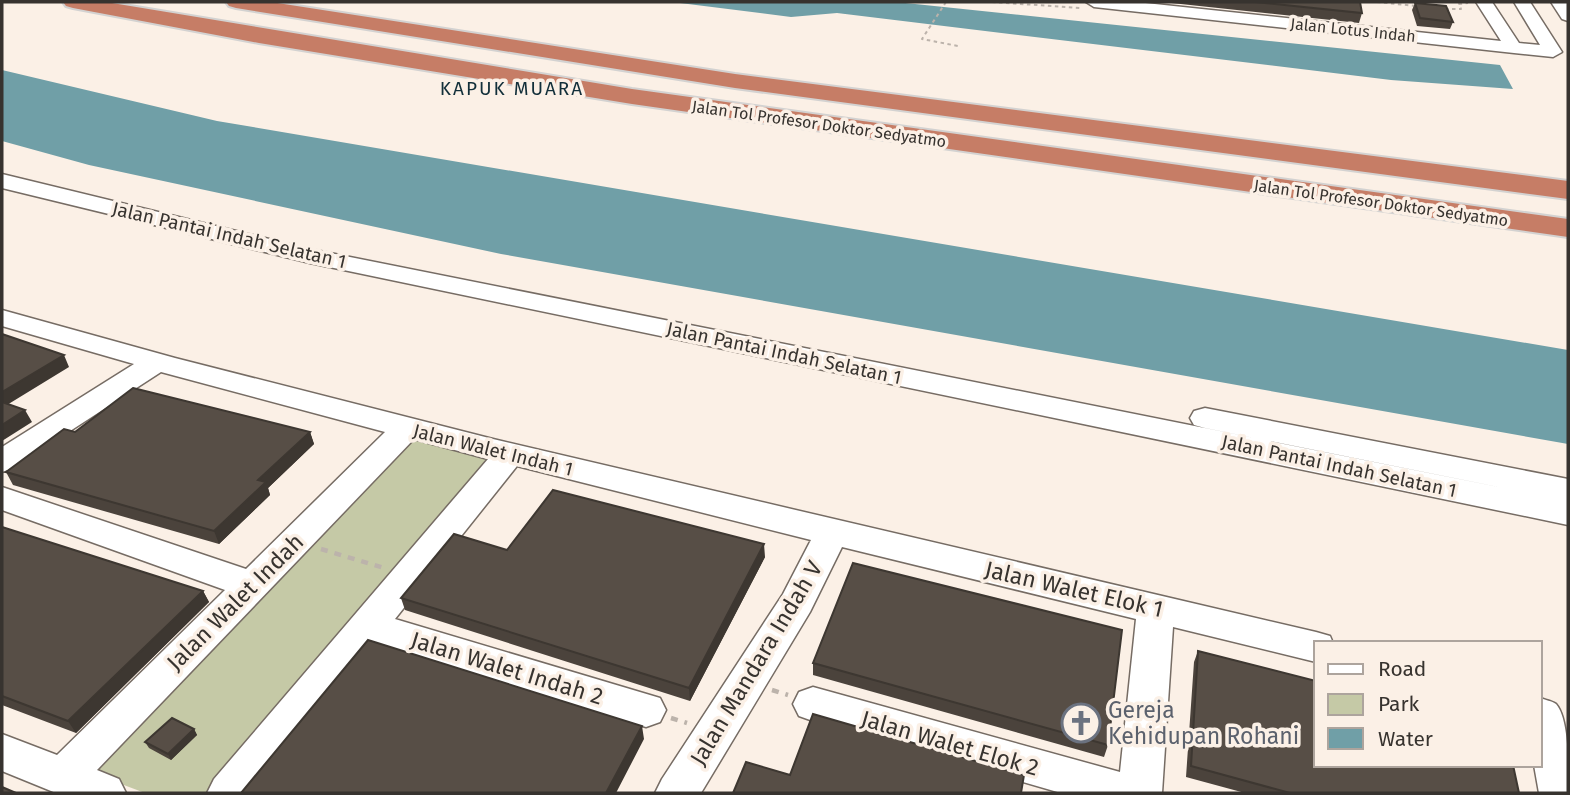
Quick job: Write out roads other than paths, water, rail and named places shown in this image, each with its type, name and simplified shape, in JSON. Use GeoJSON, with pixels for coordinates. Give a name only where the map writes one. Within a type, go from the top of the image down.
{"type":"FeatureCollection","features":[{"type":"Feature","properties":{"kind":"highway","name":"Jalan Tol Profesor Doktor Sedyatmo"},"geometry":{"type":"LineString","coordinates":[[73,2],[336,49],[604,92],[1568,229]]}},
{"type":"Feature","properties":{"kind":"highway","name":"Jalan Tol Profesor Doktor Sedyatmo"},"geometry":{"type":"LineString","coordinates":[[130,2],[350,41],[784,108],[1568,215]]}},
{"type":"Feature","properties":{"kind":"highway","name":"Jalan Tol Profesor Doktor Sedyatmo"},"geometry":{"type":"LineString","coordinates":[[178,2],[364,34],[788,99],[1568,203]]}},
{"type":"Feature","properties":{"kind":"highway","name":"Jalan Tol Profesor Doktor Sedyatmo"},"geometry":{"type":"LineString","coordinates":[[236,2],[416,33],[791,89],[1568,190]]}},
{"type":"Feature","properties":{"kind":"street","name":"Jalan Lotus Indah"},"geometry":{"type":"LineString","coordinates":[[1094,2],[1553,52],[1522,2]]}},
{"type":"Feature","properties":{"kind":"street"},"geometry":{"type":"LineString","coordinates":[[1559,2],[1568,16]]}},
{"type":"Feature","properties":{"kind":"street"},"geometry":{"type":"LineString","coordinates":[[1485,3],[1514,48]]}},
{"type":"Feature","properties":{"kind":"street","name":"Jalan Pantai Indah Selatan 1"},"geometry":{"type":"LineString","coordinates":[[2,170],[317,250],[1568,490]]}},
{"type":"Feature","properties":{"kind":"street","name":"Jalan Pantai Indah Selatan 1"},"geometry":{"type":"LineString","coordinates":[[2,181],[317,250],[1568,513]]}},
{"type":"Feature","properties":{"kind":"street","name":"Jalan Walet Indah 1"},"geometry":{"type":"LineString","coordinates":[[2,318],[155,363],[509,455],[832,532]]}},
{"type":"Feature","properties":{"kind":"street"},"geometry":{"type":"LineString","coordinates":[[2,461],[155,363]]}},
{"type":"Feature","properties":{"kind":"street","name":"Jalan Walet Indah"},"geometry":{"type":"LineString","coordinates":[[64,776],[407,428]]}},
{"type":"Feature","properties":{"kind":"street"},"geometry":{"type":"LineString","coordinates":[[229,793],[509,455]]}},
{"type":"Feature","properties":{"kind":"street"},"geometry":{"type":"LineString","coordinates":[[2,498],[252,585]]}},
{"type":"Feature","properties":{"kind":"street","name":"Jalan Walet Elok 1"},"geometry":{"type":"LineString","coordinates":[[832,532],[1314,647]]}},
{"type":"Feature","properties":{"kind":"street","name":"Jalan Mandara Indah V"},"geometry":{"type":"LineString","coordinates":[[677,793],[797,602],[832,532]]}},
{"type":"Feature","properties":{"kind":"street"},"geometry":{"type":"LineString","coordinates":[[1140,793],[1156,609]]}},
{"type":"Feature","properties":{"kind":"street","name":"Jalan Walet Indah 2"},"geometry":{"type":"LineString","coordinates":[[367,626],[646,710]]}},
{"type":"Feature","properties":{"kind":"street","name":"Jalan Walet Elok 2"},"geometry":{"type":"LineString","coordinates":[[813,704],[1063,784],[1127,793]]}},
{"type":"Feature","properties":{"kind":"street"},"geometry":{"type":"LineString","coordinates":[[1551,721],[1561,793]]}},
{"type":"Feature","properties":{"kind":"street"},"geometry":{"type":"LineString","coordinates":[[2,752],[104,793]]}},
{"type":"Feature","properties":{"kind":"water"},"geometry":{"type":"Polygon","coordinates":[[[672,2],[896,2],[1500,65],[1513,89],[1391,80],[837,13],[791,17],[672,2]]]}},
{"type":"Feature","properties":{"kind":"water"},"geometry":{"type":"Polygon","coordinates":[[[2,70],[217,121],[1568,350],[1568,444],[501,254],[89,165],[2,141],[2,70]]]}},
{"type":"Feature","properties":{"kind":"place","name":"Gereja Kehidupan Rohani"},"geometry":{"type":"Point","coordinates":[1081,723]}},
{"type":"Feature","properties":{"kind":"district","name":"KAPUK MUARA"},"geometry":{"type":"Point","coordinates":[512,88]}}]}
